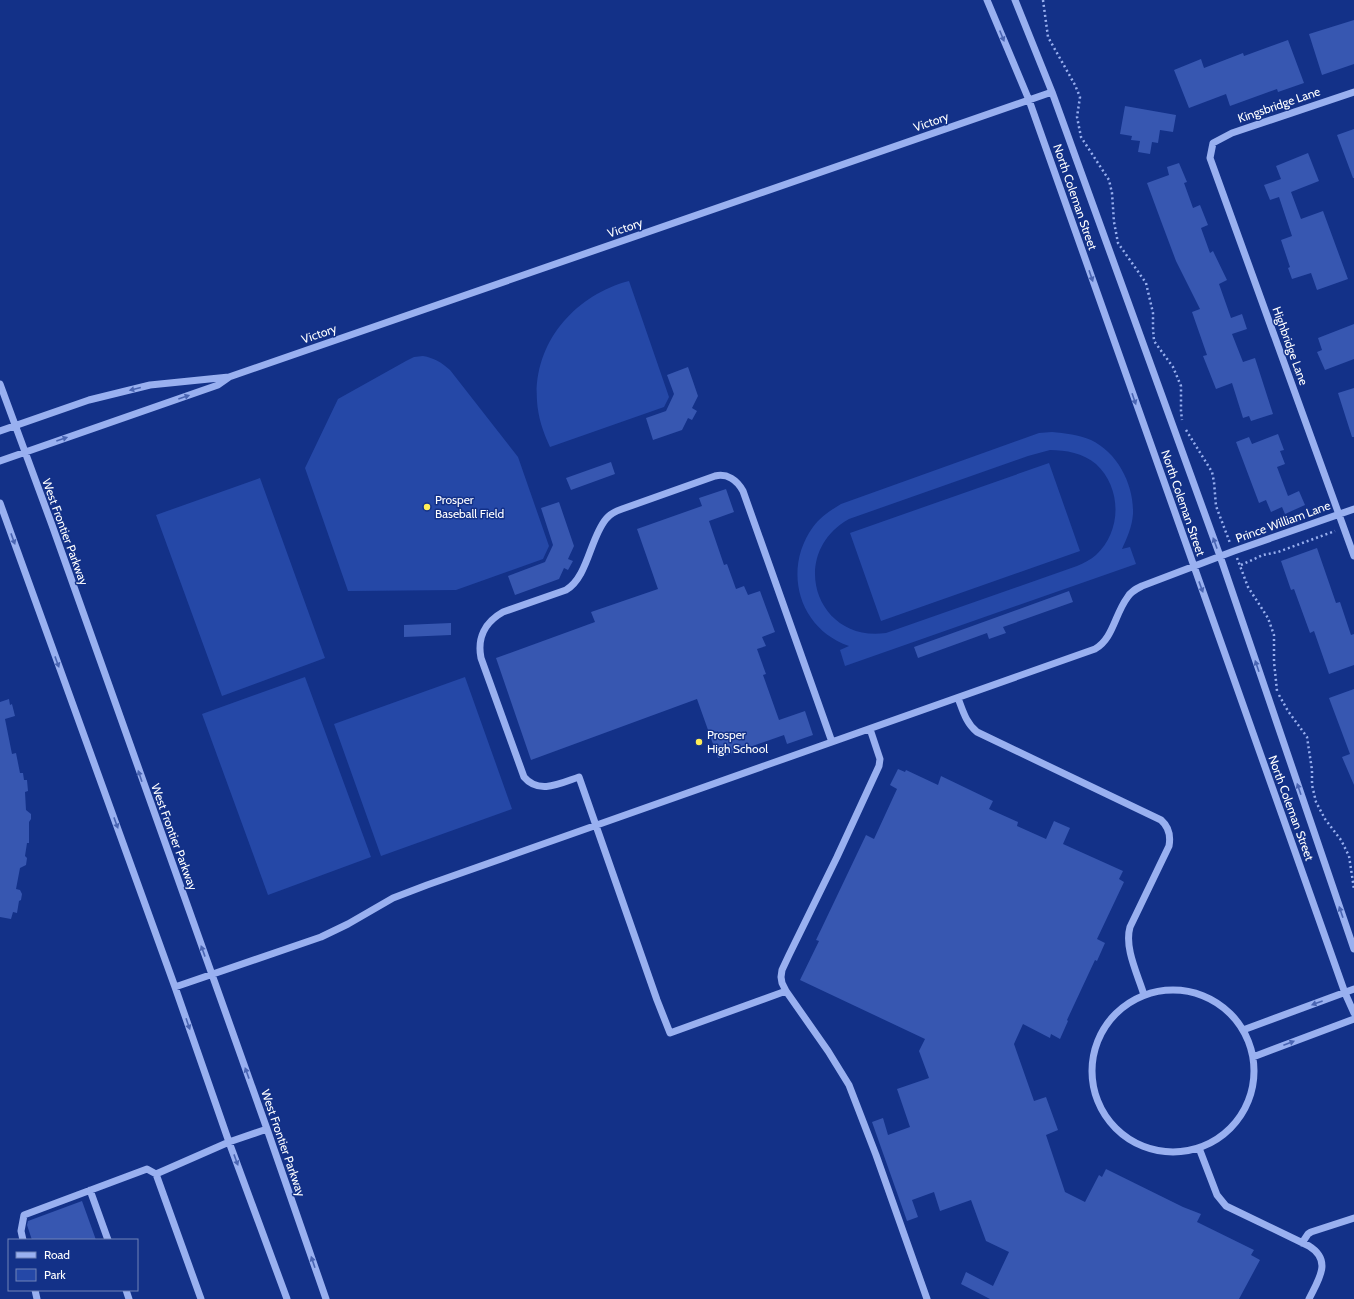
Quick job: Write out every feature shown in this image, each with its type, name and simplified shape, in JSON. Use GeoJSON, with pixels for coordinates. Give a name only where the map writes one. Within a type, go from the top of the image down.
{"type":"FeatureCollection","features":[{"type":"Feature","properties":{"kind":"street","name":"North Coleman Street"},"geometry":{"type":"LineString","coordinates":[[988,0],[1029,100],[1193,566],[1345,993],[1354,1013]]}},
{"type":"Feature","properties":{"kind":"street","name":"North Coleman Street"},"geometry":{"type":"LineString","coordinates":[[1015,0],[1052,92],[1220,556],[1354,949]]}},
{"type":"Feature","properties":{"kind":"street","name":"Victory"},"geometry":{"type":"LineString","coordinates":[[0,431],[89,400],[150,385],[229,377],[1052,92]]}},
{"type":"Feature","properties":{"kind":"street","name":"Kingsbridge Lane"},"geometry":{"type":"LineString","coordinates":[[1213,143],[1232,133],[1354,92]]}},
{"type":"Feature","properties":{"kind":"street","name":"Highbridge Lane"},"geometry":{"type":"LineString","coordinates":[[1213,143],[1210,158],[1354,556]]}},
{"type":"Feature","properties":{"kind":"street","name":"Victory"},"geometry":{"type":"LineString","coordinates":[[0,461],[218,385],[229,377]]}},
{"type":"Feature","properties":{"kind":"street","name":"West Frontier Parkway"},"geometry":{"type":"LineString","coordinates":[[0,384],[212,974],[326,1299]]}},
{"type":"Feature","properties":{"kind":"street"},"geometry":{"type":"LineString","coordinates":[[786,991],[670,1033],[579,777],[550,787],[532,784],[524,777],[482,658],[480,645],[483,632],[492,621],[503,612],[566,590],[574,584],[603,524],[611,515],[622,509],[715,476],[728,476],[736,482],[743,491],[832,742]]}},
{"type":"Feature","properties":{"kind":"street"},"geometry":{"type":"LineString","coordinates":[[0,503],[175,987],[229,1142],[287,1299]]}},
{"type":"Feature","properties":{"kind":"street","name":"Prince William Lane"},"geometry":{"type":"LineString","coordinates":[[175,987],[321,937],[348,924],[393,898],[409,892],[595,824],[1095,649],[1100,646],[1108,636],[1125,599],[1129,594],[1142,586],[1220,556],[1354,508]]}},
{"type":"Feature","properties":{"kind":"street"},"geometry":{"type":"LineString","coordinates":[[958,698],[965,719],[977,732],[1161,820],[1166,825],[1169,832],[1170,846],[1130,927],[1128,935],[1130,952],[1144,995]]}},
{"type":"Feature","properties":{"kind":"street"},"geometry":{"type":"LineString","coordinates":[[870,729],[880,759],[879,766],[782,970],[781,977],[786,991],[828,1051],[849,1085],[927,1299]]}},
{"type":"Feature","properties":{"kind":"street"},"geometry":{"type":"LineString","coordinates":[[1243,1030],[1354,989]]}},
{"type":"Feature","properties":{"kind":"street"},"geometry":{"type":"LineString","coordinates":[[1171,990],[1199,994],[1224,1008],[1243,1030],[1253,1057],[1253,1086],[1249,1100],[1242,1114],[1234,1125],[1223,1136],[1210,1143],[1199,1148],[1182,1152],[1164,1152],[1148,1148],[1135,1142],[1120,1132],[1109,1120],[1100,1106],[1092,1074],[1094,1057],[1099,1040],[1105,1027],[1116,1014],[1129,1003],[1144,995],[1171,990]]}},
{"type":"Feature","properties":{"kind":"street"},"geometry":{"type":"LineString","coordinates":[[1253,1057],[1354,1019]]}},
{"type":"Feature","properties":{"kind":"street"},"geometry":{"type":"LineString","coordinates":[[156,1174],[229,1142],[267,1129]]}},
{"type":"Feature","properties":{"kind":"street"},"geometry":{"type":"LineString","coordinates":[[1199,1148],[1217,1195],[1226,1206],[1302,1243],[1319,1255],[1322,1264],[1320,1274],[1309,1299]]}},
{"type":"Feature","properties":{"kind":"street"},"geometry":{"type":"LineString","coordinates":[[23,1239],[21,1231],[24,1215],[147,1169],[156,1174],[201,1299]]}},
{"type":"Feature","properties":{"kind":"street"},"geometry":{"type":"LineString","coordinates":[[90,1190],[108,1239]]}},
{"type":"Feature","properties":{"kind":"street"},"geometry":{"type":"LineString","coordinates":[[1302,1243],[1311,1232],[1354,1218]]}},
{"type":"Feature","properties":{"kind":"path"},"geometry":{"type":"LineString","coordinates":[[1043,0],[1048,38],[1075,85],[1080,97],[1077,116],[1081,137],[1109,180],[1118,243],[1146,283],[1153,313],[1152,328],[1154,340],[1158,348],[1173,367],[1181,386],[1181,412],[1183,422]]}},
{"type":"Feature","properties":{"kind":"path"},"geometry":{"type":"LineString","coordinates":[[1186,429],[1212,472],[1216,506],[1224,530],[1241,565],[1248,587],[1268,618],[1274,635],[1274,662],[1277,692],[1307,738],[1312,770],[1312,785],[1316,802],[1325,819],[1341,840],[1349,856],[1354,888]]}},
{"type":"Feature","properties":{"kind":"path"},"geometry":{"type":"LineString","coordinates":[[1241,565],[1263,555],[1278,552],[1344,528]]}},
{"type":"Feature","properties":{"kind":"green space"},"geometry":{"type":"Polygon","coordinates":[[[629,281],[669,397],[664,407],[550,447],[541,424],[537,401],[538,380],[542,360],[550,341],[561,324],[575,310],[591,298],[609,288],[629,281]]]}},
{"type":"Feature","properties":{"kind":"green space","name":"Prosper Baseball Field"},"geometry":{"type":"Polygon","coordinates":[[[423,356],[437,361],[450,370],[518,457],[549,546],[543,559],[456,590],[348,591],[305,468],[338,399],[406,361],[414,357],[423,356]]]}},
{"type":"Feature","properties":{"kind":"green space"},"geometry":{"type":"Polygon","coordinates":[[[1039,433],[1062,433],[1086,438],[1101,446],[1116,461],[1127,481],[1133,503],[1132,523],[1122,549],[1130,547],[1136,564],[845,666],[840,650],[849,646],[832,638],[818,626],[807,612],[801,596],[798,579],[799,561],[804,544],[816,523],[841,504],[1039,433]],[[1050,450],[1028,456],[849,519],[830,534],[819,553],[815,573],[818,593],[827,611],[842,624],[862,632],[886,633],[1085,563],[1096,555],[1105,545],[1111,534],[1116,510],[1111,485],[1105,474],[1091,460],[1074,453],[1050,450]]]}},
{"type":"Feature","properties":{"kind":"green space"},"geometry":{"type":"Polygon","coordinates":[[[1049,463],[1080,551],[881,621],[850,533],[1049,463]]]}},
{"type":"Feature","properties":{"kind":"green space"},"geometry":{"type":"Polygon","coordinates":[[[260,478],[325,658],[222,696],[156,515],[260,478]]]}},
{"type":"Feature","properties":{"kind":"green space"},"geometry":{"type":"Polygon","coordinates":[[[305,677],[371,857],[268,895],[202,714],[305,677]]]}},
{"type":"Feature","properties":{"kind":"green space"},"geometry":{"type":"Polygon","coordinates":[[[465,677],[512,809],[381,856],[334,724],[465,677]]]}},
{"type":"Feature","properties":{"kind":"building"},"geometry":{"type":"Polygon","coordinates":[[[1354,20],[1354,64],[1322,75],[1309,34],[1354,20]]]}},
{"type":"Feature","properties":{"kind":"building"},"geometry":{"type":"Polygon","coordinates":[[[1288,40],[1304,83],[1278,92],[1277,89],[1230,106],[1226,94],[1189,108],[1174,70],[1201,59],[1204,68],[1243,53],[1244,56],[1288,40]]]}},
{"type":"Feature","properties":{"kind":"building"},"geometry":{"type":"Polygon","coordinates":[[[1125,106],[1176,115],[1173,132],[1160,130],[1158,143],[1152,142],[1150,154],[1138,152],[1140,141],[1131,140],[1132,136],[1120,134],[1125,106]]]}},
{"type":"Feature","properties":{"kind":"building"},"geometry":{"type":"Polygon","coordinates":[[[1354,129],[1354,178],[1353,178],[1337,135],[1354,129]]]}},
{"type":"Feature","properties":{"kind":"building"},"geometry":{"type":"Polygon","coordinates":[[[1308,153],[1319,181],[1291,192],[1301,219],[1323,211],[1348,279],[1317,290],[1311,273],[1292,279],[1288,268],[1290,267],[1281,240],[1292,236],[1279,197],[1270,200],[1264,185],[1281,179],[1276,166],[1308,153]]]}},
{"type":"Feature","properties":{"kind":"building"},"geometry":{"type":"Polygon","coordinates":[[[1179,163],[1187,182],[1184,183],[1193,208],[1200,205],[1208,225],[1201,228],[1210,253],[1213,251],[1227,280],[1219,284],[1231,318],[1242,314],[1247,329],[1232,334],[1243,362],[1255,358],[1273,414],[1251,421],[1249,416],[1243,418],[1232,383],[1216,389],[1203,356],[1207,355],[1192,312],[1200,309],[1176,261],[1147,183],[1169,175],[1167,167],[1179,163]]]}},
{"type":"Feature","properties":{"kind":"building"},"geometry":{"type":"Polygon","coordinates":[[[1354,324],[1354,359],[1325,370],[1317,352],[1322,350],[1318,338],[1354,324]]]}},
{"type":"Feature","properties":{"kind":"building"},"geometry":{"type":"Polygon","coordinates":[[[688,367],[698,396],[692,408],[697,411],[692,420],[688,418],[682,430],[653,440],[646,418],[666,411],[674,394],[667,375],[688,367]]]}},
{"type":"Feature","properties":{"kind":"building"},"geometry":{"type":"Polygon","coordinates":[[[1354,388],[1354,437],[1352,437],[1338,393],[1354,388]]]}},
{"type":"Feature","properties":{"kind":"building"},"geometry":{"type":"Polygon","coordinates":[[[1278,434],[1284,450],[1280,451],[1285,464],[1277,467],[1288,496],[1299,491],[1305,505],[1285,514],[1282,507],[1271,512],[1266,500],[1259,503],[1236,442],[1249,437],[1252,444],[1278,434]]]}},
{"type":"Feature","properties":{"kind":"building"},"geometry":{"type":"Polygon","coordinates":[[[611,462],[615,474],[571,490],[566,478],[611,462]]]}},
{"type":"Feature","properties":{"kind":"building"},"geometry":{"type":"Polygon","coordinates":[[[726,489],[734,512],[709,521],[724,565],[727,564],[736,589],[744,586],[748,595],[760,591],[775,632],[762,637],[766,646],[757,649],[766,674],[763,675],[779,720],[805,711],[813,735],[787,744],[784,735],[718,758],[697,699],[531,760],[496,658],[595,622],[591,612],[658,589],[637,529],[702,506],[699,498],[726,489]]]}},
{"type":"Feature","properties":{"kind":"building"},"geometry":{"type":"Polygon","coordinates":[[[559,502],[574,546],[568,559],[573,561],[568,570],[564,568],[559,579],[515,595],[508,576],[545,562],[553,545],[541,508],[559,502]]]}},
{"type":"Feature","properties":{"kind":"building"},"geometry":{"type":"Polygon","coordinates":[[[1317,548],[1336,603],[1340,602],[1351,635],[1354,634],[1354,665],[1329,674],[1314,631],[1310,633],[1294,589],[1291,590],[1281,561],[1317,548]]]}},
{"type":"Feature","properties":{"kind":"building"},"geometry":{"type":"Polygon","coordinates":[[[1069,591],[1073,602],[1003,627],[1006,633],[989,639],[987,633],[918,658],[914,647],[1069,591]]]}},
{"type":"Feature","properties":{"kind":"building"},"geometry":{"type":"Polygon","coordinates":[[[451,623],[451,635],[404,637],[404,625],[451,623]]]}},
{"type":"Feature","properties":{"kind":"building"},"geometry":{"type":"Polygon","coordinates":[[[1354,689],[1354,785],[1342,757],[1350,754],[1329,698],[1354,689]]]}},
{"type":"Feature","properties":{"kind":"building"},"geometry":{"type":"Polygon","coordinates":[[[9,699],[15,716],[5,719],[12,754],[16,753],[20,773],[23,773],[24,780],[27,780],[28,791],[25,792],[26,810],[31,814],[31,819],[29,822],[29,843],[27,843],[25,856],[27,858],[26,865],[20,868],[16,889],[20,890],[22,894],[21,900],[19,901],[17,913],[13,912],[11,919],[0,917],[0,702],[9,699]]]}},
{"type":"Feature","properties":{"kind":"building"},"geometry":{"type":"Polygon","coordinates":[[[898,769],[905,772],[906,770],[938,785],[941,776],[993,801],[989,809],[1018,822],[1017,826],[1046,839],[1054,821],[1070,828],[1063,844],[1123,871],[1119,879],[1124,882],[1097,939],[1105,943],[1097,961],[1095,960],[1067,1020],[1068,1021],[1060,1039],[1051,1034],[1050,1038],[1023,1024],[1014,1044],[1034,1101],[1046,1097],[1058,1130],[1046,1135],[1065,1192],[1085,1202],[1099,1175],[1102,1177],[1106,1169],[1183,1207],[1201,1214],[1197,1222],[1254,1250],[1251,1255],[1260,1260],[1239,1299],[990,1299],[961,1284],[966,1272],[993,1286],[1009,1252],[986,1241],[971,1200],[940,1211],[934,1192],[912,1200],[918,1217],[907,1221],[872,1122],[883,1118],[888,1135],[910,1127],[897,1089],[929,1078],[919,1051],[925,1039],[800,980],[819,941],[816,940],[866,835],[874,839],[897,789],[890,785],[898,769]]]}},
{"type":"Feature","properties":{"kind":"building"},"geometry":{"type":"Polygon","coordinates":[[[82,1201],[96,1239],[32,1239],[27,1225],[28,1221],[82,1201]]]}},
{"type":"Feature","properties":{"kind":"place","name":"Prosper Baseball Field"},"geometry":{"type":"Point","coordinates":[427,507]}},
{"type":"Feature","properties":{"kind":"place","name":"Prosper High School"},"geometry":{"type":"Point","coordinates":[699,742]}}]}
